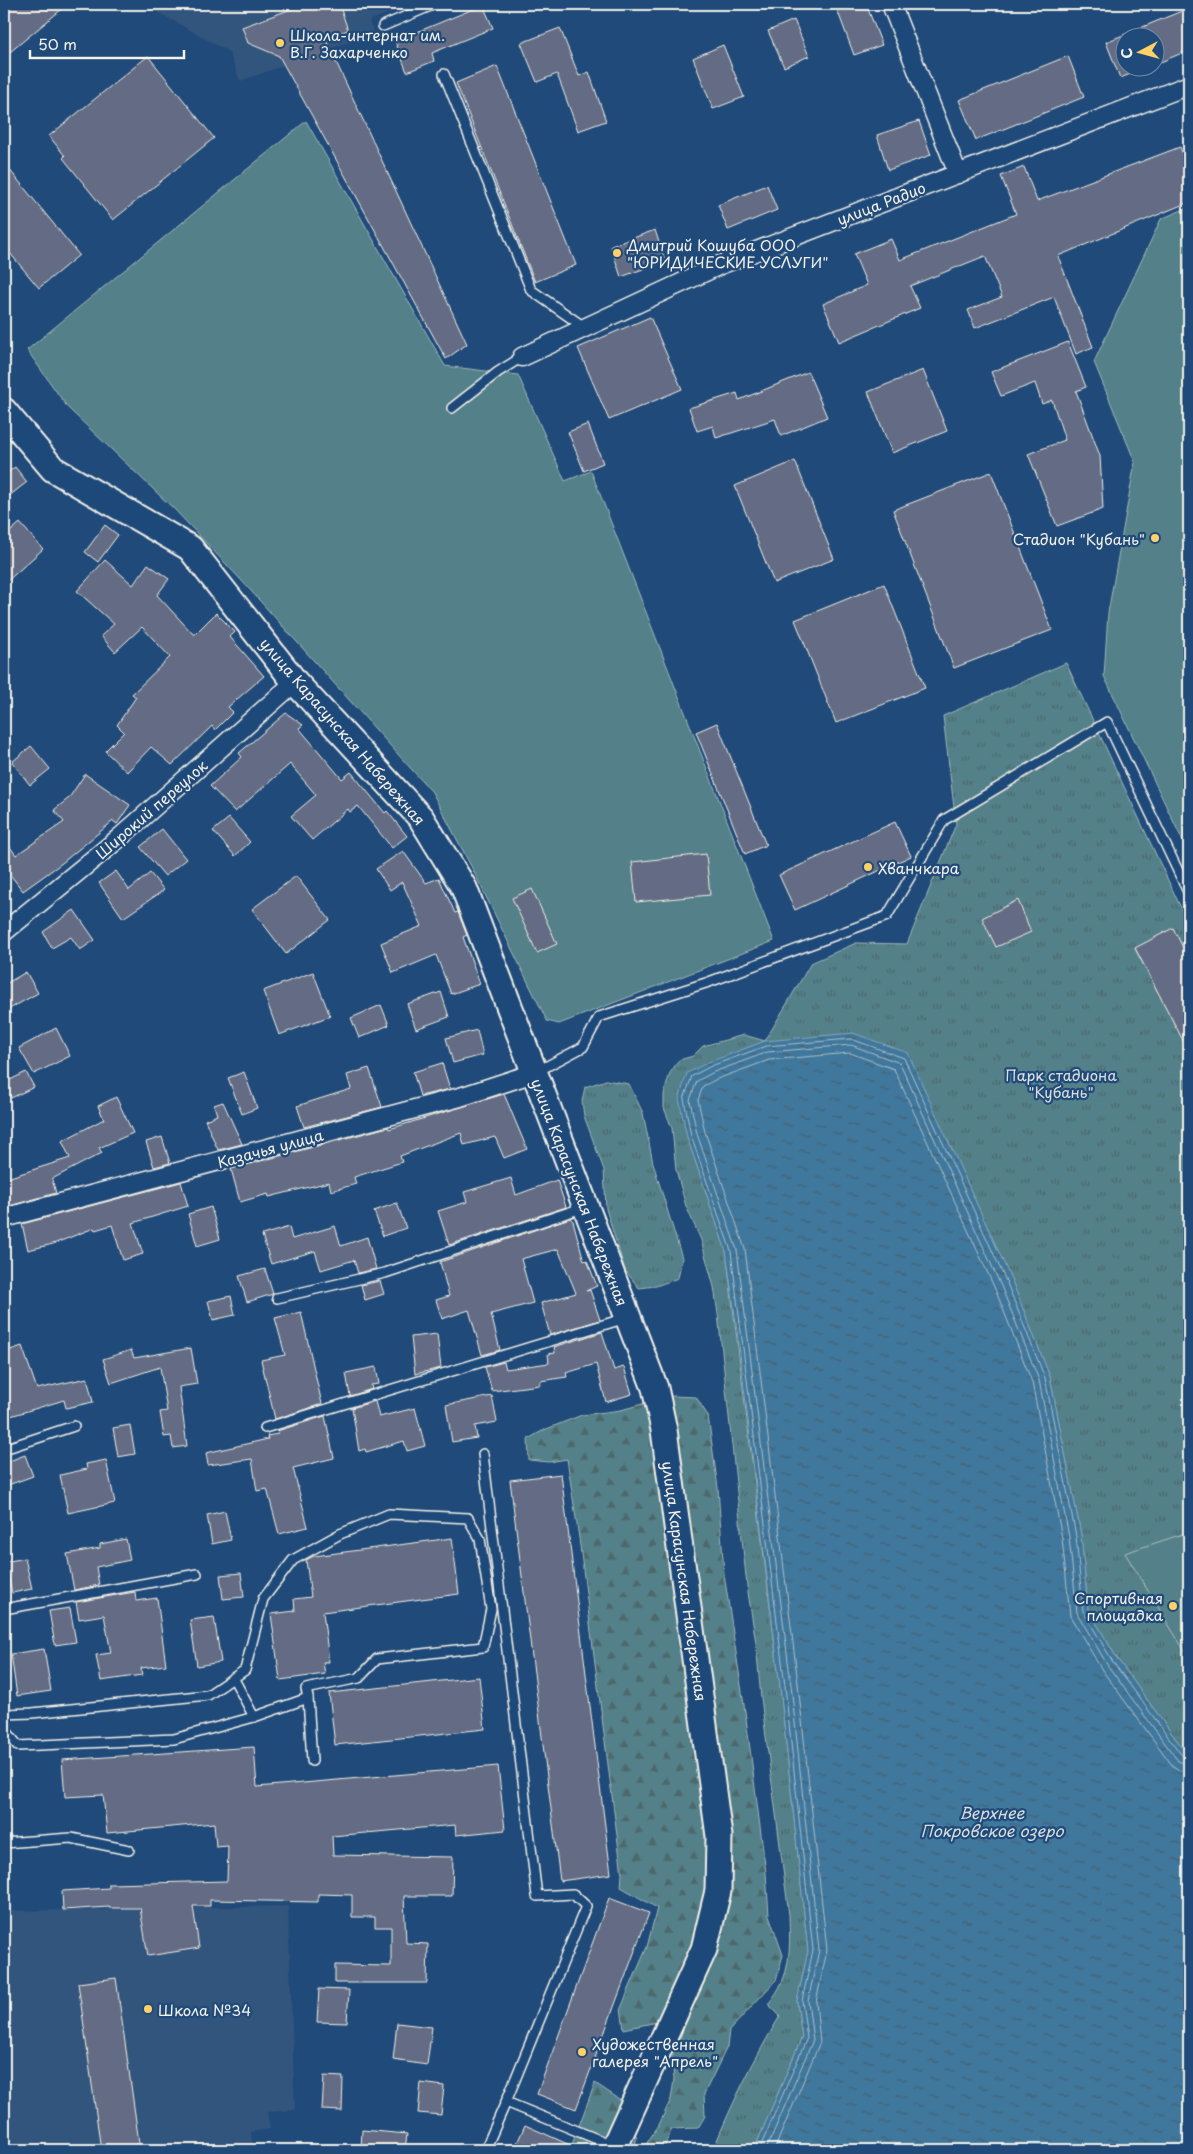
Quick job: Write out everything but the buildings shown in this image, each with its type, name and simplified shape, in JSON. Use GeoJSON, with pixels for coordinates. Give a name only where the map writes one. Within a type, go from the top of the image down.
{"type":"FeatureCollection","features":[{"type":"Feature","properties":{"kind":"street"},"geometry":{"type":"LineString","coordinates":[[891,4],[958,174]]}},
{"type":"Feature","properties":{"kind":"street","name":"улица Радио"},"geometry":{"type":"LineString","coordinates":[[522,356],[720,265],[1189,85]]}},
{"type":"Feature","properties":{"kind":"street","name":"улица Карасунская Набережная"},"geometry":{"type":"LineString","coordinates":[[4,411],[53,469],[190,548],[295,682],[421,818],[464,888],[655,1388],[664,1430],[719,1836],[718,1890],[704,1949],[614,2148]]}},
{"type":"Feature","properties":{"kind":"street","name":"Широкий переулок"},"geometry":{"type":"LineString","coordinates":[[4,932],[118,839],[295,682]]}},
{"type":"Feature","properties":{"kind":"street","name":"Казачья улица"},"geometry":{"type":"LineString","coordinates":[[4,1218],[460,1097],[534,1073]]}},
{"type":"Feature","properties":{"kind":"lane"},"geometry":{"type":"LineString","coordinates":[[383,26],[435,4]]}},
{"type":"Feature","properties":{"kind":"lane"},"geometry":{"type":"LineString","coordinates":[[444,74],[531,290],[584,327]]}},
{"type":"Feature","properties":{"kind":"lane"},"geometry":{"type":"LineString","coordinates":[[452,408],[522,356]]}},
{"type":"Feature","properties":{"kind":"lane"},"geometry":{"type":"LineString","coordinates":[[534,1073],[583,1047],[599,1017],[709,982],[888,916],[944,820],[1107,722],[1189,894]]}},
{"type":"Feature","properties":{"kind":"lane"},"geometry":{"type":"LineString","coordinates":[[277,1298],[385,1273],[585,1207]]}},
{"type":"Feature","properties":{"kind":"lane"},"geometry":{"type":"LineString","coordinates":[[265,1428],[629,1317]]}},
{"type":"Feature","properties":{"kind":"lane"},"geometry":{"type":"LineString","coordinates":[[4,1449],[74,1426]]}},
{"type":"Feature","properties":{"kind":"lane"},"geometry":{"type":"LineString","coordinates":[[483,1454],[537,1896],[573,1894],[586,1906],[485,2150]]}},
{"type":"Feature","properties":{"kind":"lane"},"geometry":{"type":"LineString","coordinates":[[4,1714],[32,1713],[208,1695],[234,1679],[244,1670],[263,1599],[293,1560],[340,1534],[389,1514],[468,1518],[480,1539],[491,1609],[483,1647],[377,1660],[359,1678],[306,1689],[312,1761]]}},
{"type":"Feature","properties":{"kind":"lane"},"geometry":{"type":"LineString","coordinates":[[4,1609],[197,1574]]}},
{"type":"Feature","properties":{"kind":"lane"},"geometry":{"type":"LineString","coordinates":[[234,1679],[254,1717]]}},
{"type":"Feature","properties":{"kind":"lane"},"geometry":{"type":"LineString","coordinates":[[4,1728],[18,1746],[174,1738],[254,1717],[308,1698]]}},
{"type":"Feature","properties":{"kind":"lane"},"geometry":{"type":"LineString","coordinates":[[4,1843],[71,1838],[129,1850]]}},
{"type":"Feature","properties":{"kind":"lane"},"geometry":{"type":"LineString","coordinates":[[506,2102],[614,2148]]}},
{"type":"Feature","properties":{"kind":"shaded area","name":"Школа-интернат им. В.Г. Захарченко"},"geometry":{"type":"Polygon","coordinates":[[[152,4],[411,4],[369,21],[374,33],[240,81],[229,52],[154,10],[152,4]]]}},
{"type":"Feature","properties":{"kind":"shaded area","name":"Школа №34"},"geometry":{"type":"Polygon","coordinates":[[[288,1906],[295,2110],[267,2112],[270,2129],[251,2132],[253,2150],[10,2150],[4,2108],[4,1911],[288,1906]]]}},
{"type":"Feature","properties":{"kind":"green space"},"geometry":{"type":"Polygon","coordinates":[[[306,121],[445,366],[518,375],[565,481],[591,471],[774,941],[559,1024],[547,1021],[472,868],[432,792],[242,581],[175,510],[68,408],[27,350],[306,121]]]}},
{"type":"Feature","properties":{"kind":"green space","name":"Стадион \"Кубань\""},"geometry":{"type":"Polygon","coordinates":[[[1189,207],[1189,854],[1104,676],[1108,613],[1135,462],[1094,362],[1161,219],[1189,207]]]}},
{"type":"Feature","properties":{"kind":"green space","name":"Парк стадиона \"Кубань\""},"geometry":{"type":"Polygon","coordinates":[[[1066,663],[1189,925],[1189,959],[1173,929],[1135,949],[1180,1034],[1189,1029],[1189,1532],[1125,1553],[1189,1658],[1189,1757],[1118,1660],[1088,1609],[1081,1535],[1050,1377],[1012,1281],[955,1157],[687,1137],[726,1251],[780,1686],[808,1951],[797,2001],[802,2037],[754,2150],[713,2150],[761,2048],[780,2016],[768,2004],[782,1983],[788,1962],[790,1939],[789,1915],[761,1698],[756,1643],[747,1586],[714,1287],[701,1240],[686,1206],[676,1170],[672,1128],[664,1108],[664,1094],[670,1073],[679,1060],[693,1056],[703,1046],[744,1035],[765,1041],[811,963],[856,943],[907,944],[956,824],[943,716],[1066,663]]]}},
{"type":"Feature","properties":{"kind":"green space"},"geometry":{"type":"Polygon","coordinates":[[[606,1080],[629,1084],[643,1113],[653,1163],[682,1258],[678,1278],[656,1286],[639,1288],[625,1270],[606,1209],[604,1170],[584,1116],[582,1101],[585,1087],[606,1080]]]}},
{"type":"Feature","properties":{"kind":"green space"},"geometry":{"type":"Polygon","coordinates":[[[671,1396],[696,1397],[708,1416],[718,1488],[724,1574],[746,1718],[766,1873],[769,1915],[783,1955],[776,1980],[729,2031],[727,2047],[704,2094],[705,2116],[698,2128],[672,2129],[663,2150],[642,2150],[659,2125],[671,2099],[674,2080],[672,2057],[681,2036],[686,2016],[624,2029],[621,2008],[647,1947],[657,1908],[621,1887],[622,1874],[579,1538],[567,1459],[549,1462],[529,1460],[528,1439],[544,1430],[582,1415],[621,1410],[671,1396]]]}},
{"type":"Feature","properties":{"kind":"green space","name":"Спортивная площадка"},"geometry":{"type":"Polygon","coordinates":[[[1189,1532],[1189,1658],[1125,1553],[1189,1532]]]}},
{"type":"Feature","properties":{"kind":"green space"},"geometry":{"type":"Polygon","coordinates":[[[595,2083],[622,2101],[637,2138],[633,2150],[570,2150],[595,2083]]]}},
{"type":"Feature","properties":{"kind":"water","name":"Верхнее Покровское озеро"},"geometry":{"type":"Polygon","coordinates":[[[853,1033],[908,1053],[1012,1281],[1050,1377],[1081,1535],[1088,1609],[1118,1660],[1189,1757],[1189,2150],[754,2150],[802,2037],[797,2001],[808,1951],[780,1686],[726,1251],[687,1137],[679,1099],[687,1073],[709,1062],[765,1041],[853,1033]]]}},
{"type":"Feature","properties":{"kind":"place","name":"Школа-интернат им. В.Г. Захарченко"},"geometry":{"type":"Point","coordinates":[280,43]}},
{"type":"Feature","properties":{"kind":"place","name":"Дмитрий Кошуба ООО \"ЮРИДИЧЕСКИЕ УСЛУГИ\""},"geometry":{"type":"Point","coordinates":[617,253]}},
{"type":"Feature","properties":{"kind":"place","name":"Стадион \"Кубань\""},"geometry":{"type":"Point","coordinates":[1155,538]}},
{"type":"Feature","properties":{"kind":"place","name":"Хванчкара"},"geometry":{"type":"Point","coordinates":[868,867]}},
{"type":"Feature","properties":{"kind":"place","name":"Спортивная площадка"},"geometry":{"type":"Point","coordinates":[1173,1606]}},
{"type":"Feature","properties":{"kind":"place","name":"Школа №34"},"geometry":{"type":"Point","coordinates":[148,2009]}},
{"type":"Feature","properties":{"kind":"place","name":"Художественная галерея \"Апрель\""},"geometry":{"type":"Point","coordinates":[582,2052]}}]}
